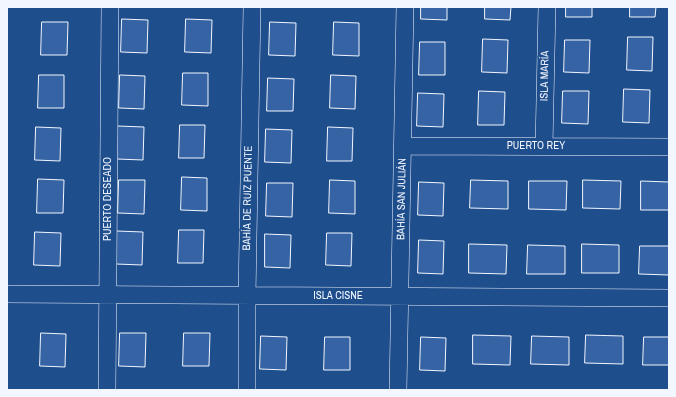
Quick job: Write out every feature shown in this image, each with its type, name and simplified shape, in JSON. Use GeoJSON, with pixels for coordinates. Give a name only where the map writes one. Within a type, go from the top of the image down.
{"type":"FeatureCollection","features":[{"type":"Feature","properties":{"kind":"street","name":"PUERTO DESEADO"},"geometry":{"type":"LineString","coordinates":[[107,390],[110,7]]}},
{"type":"Feature","properties":{"kind":"street","name":"BAHÍA DE RUIZ PUENTE"},"geometry":{"type":"LineString","coordinates":[[247,390],[247,296],[252,7]]}},
{"type":"Feature","properties":{"kind":"street","name":"BAHÍA SAN JULIÁN"},"geometry":{"type":"LineString","coordinates":[[398,390],[405,7]]}},
{"type":"Feature","properties":{"kind":"street","name":"ISLA MARÍA"},"geometry":{"type":"LineString","coordinates":[[544,146],[547,7]]}},
{"type":"Feature","properties":{"kind":"street","name":"PUERTO REY"},"geometry":{"type":"LineString","coordinates":[[403,146],[669,147]]}},
{"type":"Feature","properties":{"kind":"street","name":"ISLA CISNE"},"geometry":{"type":"LineString","coordinates":[[7,294],[108,296],[669,298]]}},
{"type":"Feature","properties":{"kind":"building"},"geometry":{"type":"Polygon","coordinates":[[[421,7],[447,7],[447,20],[421,19],[421,7]]]}},
{"type":"Feature","properties":{"kind":"building"},"geometry":{"type":"Polygon","coordinates":[[[485,7],[511,7],[510,20],[485,19],[485,7]]]}},
{"type":"Feature","properties":{"kind":"building"},"geometry":{"type":"Polygon","coordinates":[[[566,7],[592,7],[592,17],[566,17],[566,7]]]}},
{"type":"Feature","properties":{"kind":"building"},"geometry":{"type":"Polygon","coordinates":[[[630,7],[656,7],[655,17],[630,17],[630,7]]]}},
{"type":"Feature","properties":{"kind":"building"},"geometry":{"type":"Polygon","coordinates":[[[122,19],[148,20],[147,53],[121,52],[122,19]]]}},
{"type":"Feature","properties":{"kind":"building"},"geometry":{"type":"Polygon","coordinates":[[[186,19],[212,20],[211,53],[185,52],[186,19]]]}},
{"type":"Feature","properties":{"kind":"building"},"geometry":{"type":"Polygon","coordinates":[[[42,22],[68,22],[67,55],[41,55],[42,22]]]}},
{"type":"Feature","properties":{"kind":"building"},"geometry":{"type":"Polygon","coordinates":[[[270,22],[296,23],[295,56],[269,55],[270,22]]]}},
{"type":"Feature","properties":{"kind":"building"},"geometry":{"type":"Polygon","coordinates":[[[334,22],[359,23],[359,56],[333,55],[334,22]]]}},
{"type":"Feature","properties":{"kind":"building"},"geometry":{"type":"Polygon","coordinates":[[[628,37],[653,37],[652,71],[627,70],[628,37]]]}},
{"type":"Feature","properties":{"kind":"building"},"geometry":{"type":"Polygon","coordinates":[[[483,39],[508,40],[507,73],[482,72],[483,39]]]}},
{"type":"Feature","properties":{"kind":"building"},"geometry":{"type":"Polygon","coordinates":[[[565,40],[590,40],[589,73],[564,72],[565,40]]]}},
{"type":"Feature","properties":{"kind":"building"},"geometry":{"type":"Polygon","coordinates":[[[420,42],[445,42],[445,75],[419,75],[420,42]]]}},
{"type":"Feature","properties":{"kind":"building"},"geometry":{"type":"Polygon","coordinates":[[[183,73],[208,73],[208,106],[182,105],[183,73]]]}},
{"type":"Feature","properties":{"kind":"building"},"geometry":{"type":"Polygon","coordinates":[[[39,75],[64,75],[64,108],[38,108],[39,75]]]}},
{"type":"Feature","properties":{"kind":"building"},"geometry":{"type":"Polygon","coordinates":[[[120,75],[145,76],[144,109],[119,108],[120,75]]]}},
{"type":"Feature","properties":{"kind":"building"},"geometry":{"type":"Polygon","coordinates":[[[331,75],[356,76],[355,109],[330,108],[331,75]]]}},
{"type":"Feature","properties":{"kind":"building"},"geometry":{"type":"Polygon","coordinates":[[[268,78],[294,79],[293,111],[267,111],[268,78]]]}},
{"type":"Feature","properties":{"kind":"building"},"geometry":{"type":"Polygon","coordinates":[[[624,89],[650,90],[649,123],[623,122],[624,89]]]}},
{"type":"Feature","properties":{"kind":"building"},"geometry":{"type":"Polygon","coordinates":[[[479,91],[505,92],[504,125],[478,125],[479,91]]]}},
{"type":"Feature","properties":{"kind":"building"},"geometry":{"type":"Polygon","coordinates":[[[563,91],[589,91],[588,124],[562,123],[563,91]]]}},
{"type":"Feature","properties":{"kind":"building"},"geometry":{"type":"Polygon","coordinates":[[[418,93],[444,94],[443,127],[417,126],[418,93]]]}},
{"type":"Feature","properties":{"kind":"building"},"geometry":{"type":"Polygon","coordinates":[[[180,125],[205,125],[204,158],[179,158],[180,125]]]}},
{"type":"Feature","properties":{"kind":"building"},"geometry":{"type":"Polygon","coordinates":[[[118,126],[144,127],[143,160],[117,159],[118,126]]]}},
{"type":"Feature","properties":{"kind":"building"},"geometry":{"type":"Polygon","coordinates":[[[36,127],[61,128],[60,161],[35,160],[36,127]]]}},
{"type":"Feature","properties":{"kind":"building"},"geometry":{"type":"Polygon","coordinates":[[[328,127],[353,128],[352,161],[327,161],[328,127]]]}},
{"type":"Feature","properties":{"kind":"building"},"geometry":{"type":"Polygon","coordinates":[[[266,129],[292,130],[291,163],[265,162],[266,129]]]}},
{"type":"Feature","properties":{"kind":"building"},"geometry":{"type":"Polygon","coordinates":[[[182,177],[207,178],[207,211],[181,210],[182,177]]]}},
{"type":"Feature","properties":{"kind":"building"},"geometry":{"type":"Polygon","coordinates":[[[38,179],[64,180],[63,213],[37,213],[38,179]]]}},
{"type":"Feature","properties":{"kind":"building"},"geometry":{"type":"Polygon","coordinates":[[[119,180],[145,180],[144,214],[118,213],[119,180]]]}},
{"type":"Feature","properties":{"kind":"building"},"geometry":{"type":"Polygon","coordinates":[[[330,180],[355,181],[355,214],[329,213],[330,180]]]}},
{"type":"Feature","properties":{"kind":"building"},"geometry":{"type":"Polygon","coordinates":[[[471,180],[508,181],[508,209],[470,208],[471,180]]]}},
{"type":"Feature","properties":{"kind":"building"},"geometry":{"type":"Polygon","coordinates":[[[583,180],[621,181],[620,209],[583,208],[583,180]]]}},
{"type":"Feature","properties":{"kind":"building"},"geometry":{"type":"Polygon","coordinates":[[[529,181],[567,181],[566,210],[529,209],[529,181]]]}},
{"type":"Feature","properties":{"kind":"building"},"geometry":{"type":"Polygon","coordinates":[[[641,181],[669,182],[669,210],[641,210],[641,181]]]}},
{"type":"Feature","properties":{"kind":"building"},"geometry":{"type":"Polygon","coordinates":[[[419,182],[444,183],[443,216],[418,215],[419,182]]]}},
{"type":"Feature","properties":{"kind":"building"},"geometry":{"type":"Polygon","coordinates":[[[267,183],[293,183],[292,217],[266,216],[267,183]]]}},
{"type":"Feature","properties":{"kind":"building"},"geometry":{"type":"Polygon","coordinates":[[[179,230],[204,230],[203,263],[178,263],[179,230]]]}},
{"type":"Feature","properties":{"kind":"building"},"geometry":{"type":"Polygon","coordinates":[[[117,231],[143,232],[142,265],[116,264],[117,231]]]}},
{"type":"Feature","properties":{"kind":"building"},"geometry":{"type":"Polygon","coordinates":[[[35,232],[61,233],[60,266],[34,265],[35,232]]]}},
{"type":"Feature","properties":{"kind":"building"},"geometry":{"type":"Polygon","coordinates":[[[327,233],[352,233],[351,266],[326,265],[327,233]]]}},
{"type":"Feature","properties":{"kind":"building"},"geometry":{"type":"Polygon","coordinates":[[[265,234],[291,235],[290,268],[265,267],[265,234]]]}},
{"type":"Feature","properties":{"kind":"building"},"geometry":{"type":"Polygon","coordinates":[[[419,240],[444,241],[443,274],[418,273],[419,240]]]}},
{"type":"Feature","properties":{"kind":"building"},"geometry":{"type":"Polygon","coordinates":[[[469,244],[507,245],[506,274],[469,273],[469,244]]]}},
{"type":"Feature","properties":{"kind":"building"},"geometry":{"type":"Polygon","coordinates":[[[582,244],[619,245],[619,273],[582,273],[582,244]]]}},
{"type":"Feature","properties":{"kind":"building"},"geometry":{"type":"Polygon","coordinates":[[[528,245],[565,246],[565,274],[527,274],[528,245]]]}},
{"type":"Feature","properties":{"kind":"building"},"geometry":{"type":"Polygon","coordinates":[[[640,246],[669,246],[669,275],[639,274],[640,246]]]}},
{"type":"Feature","properties":{"kind":"building"},"geometry":{"type":"Polygon","coordinates":[[[41,333],[66,334],[65,367],[40,366],[41,333]]]}},
{"type":"Feature","properties":{"kind":"building"},"geometry":{"type":"Polygon","coordinates":[[[120,333],[146,333],[145,367],[119,366],[120,333]]]}},
{"type":"Feature","properties":{"kind":"building"},"geometry":{"type":"Polygon","coordinates":[[[184,333],[210,333],[209,366],[183,366],[184,333]]]}},
{"type":"Feature","properties":{"kind":"building"},"geometry":{"type":"Polygon","coordinates":[[[473,335],[511,336],[510,365],[473,364],[473,335]]]}},
{"type":"Feature","properties":{"kind":"building"},"geometry":{"type":"Polygon","coordinates":[[[586,335],[623,336],[623,364],[585,363],[586,335]]]}},
{"type":"Feature","properties":{"kind":"building"},"geometry":{"type":"Polygon","coordinates":[[[261,336],[287,337],[286,370],[260,369],[261,336]]]}},
{"type":"Feature","properties":{"kind":"building"},"geometry":{"type":"Polygon","coordinates":[[[532,336],[569,337],[569,365],[531,364],[532,336]]]}},
{"type":"Feature","properties":{"kind":"building"},"geometry":{"type":"Polygon","coordinates":[[[325,337],[350,337],[350,370],[324,370],[325,337]]]}},
{"type":"Feature","properties":{"kind":"building"},"geometry":{"type":"Polygon","coordinates":[[[421,337],[446,338],[445,371],[420,370],[421,337]]]}},
{"type":"Feature","properties":{"kind":"building"},"geometry":{"type":"Polygon","coordinates":[[[644,337],[669,337],[669,365],[643,365],[644,337]]]}}]}
